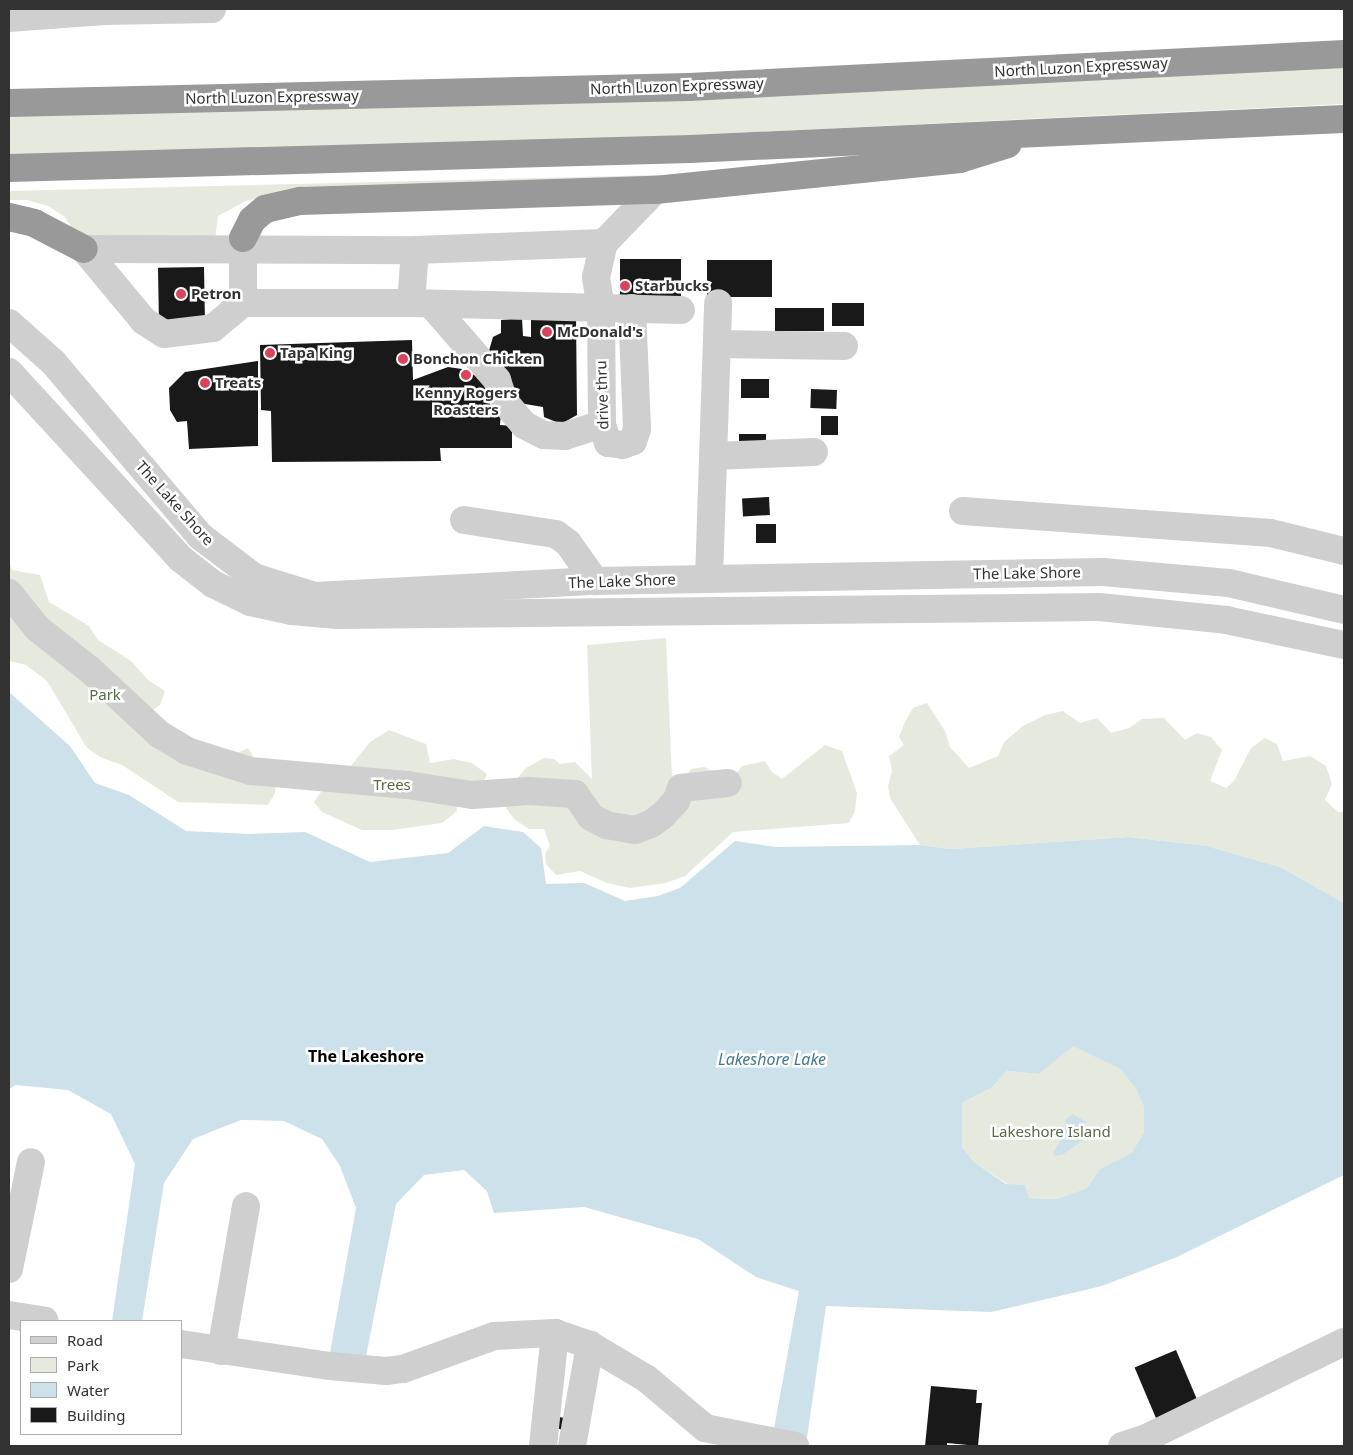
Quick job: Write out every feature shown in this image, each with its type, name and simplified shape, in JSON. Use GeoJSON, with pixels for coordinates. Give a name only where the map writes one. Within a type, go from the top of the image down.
{"type":"FeatureCollection","features":[{"type":"Feature","properties":{"kind":"highway","name":"North Luzon Expressway"},"geometry":{"type":"LineString","coordinates":[[9,103],[689,86],[1344,54]]}},
{"type":"Feature","properties":{"kind":"highway"},"geometry":{"type":"LineString","coordinates":[[9,168],[670,150],[1344,119]]}},
{"type":"Feature","properties":{"kind":"highway"},"geometry":{"type":"LineString","coordinates":[[242,244],[252,220],[265,209],[300,201],[655,190],[960,159],[1044,132]]}},
{"type":"Feature","properties":{"kind":"highway"},"geometry":{"type":"LineString","coordinates":[[9,217],[34,223],[84,249]]}},
{"type":"Feature","properties":{"kind":"street"},"geometry":{"type":"LineString","coordinates":[[9,18],[104,10],[212,9]]}},
{"type":"Feature","properties":{"kind":"street"},"geometry":{"type":"LineString","coordinates":[[84,249],[242,244],[415,250],[604,243],[655,190]]}},
{"type":"Feature","properties":{"kind":"street","name":"drive thru"},"geometry":{"type":"LineString","coordinates":[[604,243],[596,277],[601,309],[602,424],[608,443],[623,445],[633,441],[638,410],[632,308]]}},
{"type":"Feature","properties":{"kind":"street"},"geometry":{"type":"LineString","coordinates":[[242,244],[243,303]]}},
{"type":"Feature","properties":{"kind":"street"},"geometry":{"type":"LineString","coordinates":[[84,249],[144,321],[164,334],[213,328],[243,303],[421,303],[681,310]]}},
{"type":"Feature","properties":{"kind":"street"},"geometry":{"type":"LineString","coordinates":[[415,250],[421,303],[497,380],[504,401],[524,424],[544,436],[565,436],[602,424]]}},
{"type":"Feature","properties":{"kind":"street"},"geometry":{"type":"LineString","coordinates":[[709,579],[719,344],[718,303]]}},
{"type":"Feature","properties":{"kind":"street","name":"The Lake Shore"},"geometry":{"type":"LineString","coordinates":[[9,323],[53,362],[200,536],[254,577],[315,596],[606,581],[1103,572],[1229,583],[1344,610]]}},
{"type":"Feature","properties":{"kind":"street"},"geometry":{"type":"LineString","coordinates":[[719,344],[844,346]]}},
{"type":"Feature","properties":{"kind":"street","name":"The Lake Shore"},"geometry":{"type":"LineString","coordinates":[[9,372],[181,559],[213,584],[250,602],[292,611],[338,616],[617,611],[1099,607],[1226,620],[1344,645]]}},
{"type":"Feature","properties":{"kind":"street"},"geometry":{"type":"LineString","coordinates":[[713,456],[814,452]]}},
{"type":"Feature","properties":{"kind":"street"},"geometry":{"type":"LineString","coordinates":[[110,482],[135,459]]}},
{"type":"Feature","properties":{"kind":"street"},"geometry":{"type":"LineString","coordinates":[[963,511],[1271,533],[1344,550]]}},
{"type":"Feature","properties":{"kind":"street"},"geometry":{"type":"LineString","coordinates":[[464,520],[556,534],[568,542],[606,581],[617,611]]}},
{"type":"Feature","properties":{"kind":"street"},"geometry":{"type":"LineString","coordinates":[[9,593],[37,628],[88,669],[159,734],[187,751],[251,771],[407,785],[472,795],[529,791],[575,794],[591,817],[606,825],[635,830],[651,824],[663,815],[676,801],[681,788],[728,782]]}},
{"type":"Feature","properties":{"kind":"street"},"geometry":{"type":"LineString","coordinates":[[9,1269],[31,1162]]}},
{"type":"Feature","properties":{"kind":"street"},"geometry":{"type":"LineString","coordinates":[[221,1351],[246,1206]]}},
{"type":"Feature","properties":{"kind":"street"},"geometry":{"type":"LineString","coordinates":[[9,1315],[39,1320]]}},
{"type":"Feature","properties":{"kind":"street"},"geometry":{"type":"LineString","coordinates":[[544,1446],[555,1333]]}},
{"type":"Feature","properties":{"kind":"street"},"geometry":{"type":"LineString","coordinates":[[182,1344],[221,1351],[386,1371],[403,1369],[494,1336],[555,1333],[590,1345],[648,1379],[705,1428],[795,1446]]}},
{"type":"Feature","properties":{"kind":"street"},"geometry":{"type":"LineString","coordinates":[[1122,1446],[1144,1439],[1344,1342]]}},
{"type":"Feature","properties":{"kind":"street"},"geometry":{"type":"LineString","coordinates":[[572,1446],[590,1345]]}},
{"type":"Feature","properties":{"kind":"green space"},"geometry":{"type":"Polygon","coordinates":[[[1344,64],[1344,104],[650,137],[9,158],[9,114],[1344,64]]]}},
{"type":"Feature","properties":{"kind":"green space"},"geometry":{"type":"Polygon","coordinates":[[[699,174],[702,178],[278,193],[246,201],[218,216],[215,240],[81,243],[65,217],[48,206],[27,200],[9,200],[9,191],[699,174]]]}},
{"type":"Feature","properties":{"kind":"green space","name":"Park"},"geometry":{"type":"Polygon","coordinates":[[[9,560],[12,570],[40,575],[49,602],[89,626],[98,640],[131,661],[148,680],[165,691],[160,705],[140,719],[225,759],[248,748],[261,769],[277,776],[275,793],[268,805],[178,802],[122,765],[100,757],[87,748],[47,681],[26,665],[9,661],[9,560]]]}},
{"type":"Feature","properties":{"kind":"green space"},"geometry":{"type":"Polygon","coordinates":[[[666,638],[672,777],[682,781],[691,769],[704,767],[732,780],[742,766],[765,761],[772,772],[782,779],[825,745],[842,751],[857,793],[855,811],[849,823],[733,832],[685,876],[666,883],[630,888],[607,883],[580,871],[556,875],[546,864],[545,854],[550,846],[544,829],[529,829],[514,819],[506,808],[516,780],[526,768],[544,758],[554,759],[560,764],[575,762],[592,779],[587,645],[666,638]]]}},
{"type":"Feature","properties":{"kind":"green space"},"geometry":{"type":"Polygon","coordinates":[[[927,703],[945,731],[950,747],[969,768],[998,756],[1004,742],[1023,726],[1045,715],[1063,711],[1080,723],[1097,718],[1111,733],[1129,728],[1142,719],[1164,718],[1185,740],[1197,733],[1211,737],[1222,750],[1210,781],[1226,788],[1234,781],[1251,748],[1265,738],[1277,744],[1283,761],[1310,756],[1326,766],[1332,784],[1325,800],[1338,812],[1344,812],[1344,903],[1280,867],[1207,846],[1128,837],[951,849],[920,845],[890,798],[888,786],[892,771],[889,756],[904,745],[899,737],[913,708],[927,703]]]}},
{"type":"Feature","properties":{"kind":"green space","name":"Trees"},"geometry":{"type":"Polygon","coordinates":[[[389,730],[426,744],[430,763],[454,759],[472,763],[487,774],[479,793],[456,800],[457,811],[442,823],[392,830],[362,830],[322,812],[314,802],[326,785],[342,777],[370,742],[389,730]]]}},
{"type":"Feature","properties":{"kind":"green space","name":"Lakeshore Island"},"geometry":{"type":"Polygon","coordinates":[[[1072,1045],[1120,1069],[1137,1088],[1144,1107],[1144,1132],[1132,1154],[1100,1169],[1087,1188],[1057,1199],[1029,1198],[974,1162],[962,1147],[962,1103],[991,1088],[1007,1071],[1039,1074],[1072,1045]]]}},
{"type":"Feature","properties":{"kind":"water","name":"Lakeshore Lake"},"geometry":{"type":"Polygon","coordinates":[[[9,692],[70,746],[95,783],[129,795],[186,831],[250,834],[305,832],[370,862],[448,853],[484,826],[523,832],[541,848],[546,884],[584,883],[625,901],[658,896],[680,888],[735,841],[776,847],[920,845],[951,849],[1128,837],[1207,846],[1280,867],[1344,903],[1344,1175],[1177,1257],[1102,1286],[991,1312],[826,1306],[807,1438],[773,1434],[799,1291],[756,1277],[698,1239],[584,1207],[494,1213],[487,1191],[464,1170],[424,1175],[396,1204],[361,1382],[326,1375],[356,1208],[340,1166],[322,1139],[284,1121],[241,1120],[193,1139],[164,1183],[142,1320],[112,1320],[135,1164],[111,1114],[68,1090],[16,1085],[9,1089],[9,692]],[[1073,1046],[1039,1074],[1007,1071],[991,1088],[962,1103],[962,1147],[974,1162],[1006,1184],[1025,1185],[1029,1198],[1057,1199],[1087,1188],[1100,1169],[1132,1153],[1144,1132],[1144,1107],[1136,1088],[1120,1069],[1073,1046]]]}},
{"type":"Feature","properties":{"kind":"water"},"geometry":{"type":"Polygon","coordinates":[[[1073,1114],[1086,1122],[1082,1141],[1062,1155],[1055,1156],[1053,1153],[1064,1134],[1066,1119],[1073,1114]]]}},
{"type":"Feature","properties":{"kind":"building"},"geometry":{"type":"Polygon","coordinates":[[[620,259],[681,259],[681,300],[620,300],[620,259]]]}},
{"type":"Feature","properties":{"kind":"building"},"geometry":{"type":"Polygon","coordinates":[[[707,260],[772,260],[772,297],[707,297],[707,260]]]}},
{"type":"Feature","properties":{"kind":"building","name":"Petron"},"geometry":{"type":"Polygon","coordinates":[[[204,267],[205,320],[159,321],[158,268],[204,267]]]}},
{"type":"Feature","properties":{"kind":"building"},"geometry":{"type":"Polygon","coordinates":[[[832,303],[864,303],[864,326],[832,326],[832,303]]]}},
{"type":"Feature","properties":{"kind":"building"},"geometry":{"type":"Polygon","coordinates":[[[775,308],[824,308],[824,331],[775,331],[775,308]]]}},
{"type":"Feature","properties":{"kind":"building"},"geometry":{"type":"Polygon","coordinates":[[[531,313],[576,315],[577,415],[561,424],[544,417],[543,407],[519,403],[503,365],[495,362],[488,354],[493,337],[501,333],[501,320],[522,318],[523,336],[531,337],[531,313]]]}},
{"type":"Feature","properties":{"kind":"building"},"geometry":{"type":"Polygon","coordinates":[[[412,340],[413,380],[448,367],[462,369],[486,381],[492,412],[501,413],[500,425],[512,426],[512,448],[440,448],[441,461],[272,462],[271,411],[261,410],[260,345],[412,340]]]}},
{"type":"Feature","properties":{"kind":"building"},"geometry":{"type":"Polygon","coordinates":[[[258,361],[258,446],[189,449],[187,421],[177,422],[170,410],[169,388],[185,372],[258,361]]]}},
{"type":"Feature","properties":{"kind":"building"},"geometry":{"type":"Polygon","coordinates":[[[741,379],[769,379],[769,398],[741,398],[741,379]]]}},
{"type":"Feature","properties":{"kind":"building"},"geometry":{"type":"Polygon","coordinates":[[[811,389],[837,390],[836,409],[810,408],[811,389]]]}},
{"type":"Feature","properties":{"kind":"building"},"geometry":{"type":"Polygon","coordinates":[[[821,416],[838,416],[838,435],[821,435],[821,416]]]}},
{"type":"Feature","properties":{"kind":"building"},"geometry":{"type":"Polygon","coordinates":[[[739,434],[766,434],[766,452],[739,452],[739,434]]]}},
{"type":"Feature","properties":{"kind":"building"},"geometry":{"type":"Polygon","coordinates":[[[769,497],[770,515],[743,516],[742,498],[769,497]]]}},
{"type":"Feature","properties":{"kind":"building"},"geometry":{"type":"Polygon","coordinates":[[[756,524],[776,524],[776,543],[756,543],[756,524]]]}},
{"type":"Feature","properties":{"kind":"building"},"geometry":{"type":"Polygon","coordinates":[[[1176,1350],[1199,1404],[1158,1422],[1135,1368],[1176,1350]]]}},
{"type":"Feature","properties":{"kind":"building"},"geometry":{"type":"Polygon","coordinates":[[[931,1386],[977,1390],[976,1403],[982,1403],[978,1446],[947,1443],[947,1446],[925,1446],[931,1386]]]}},
{"type":"Feature","properties":{"kind":"building"},"geometry":{"type":"Polygon","coordinates":[[[553,1416],[565,1418],[563,1430],[552,1427],[553,1416]]]}},
{"type":"Feature","properties":{"kind":"place","name":"Starbucks"},"geometry":{"type":"Point","coordinates":[625,286]}},
{"type":"Feature","properties":{"kind":"place","name":"Petron"},"geometry":{"type":"Point","coordinates":[181,294]}},
{"type":"Feature","properties":{"kind":"place","name":"McDonald's"},"geometry":{"type":"Point","coordinates":[547,332]}},
{"type":"Feature","properties":{"kind":"place","name":"Tapa King"},"geometry":{"type":"Point","coordinates":[270,353]}},
{"type":"Feature","properties":{"kind":"place","name":"Bonchon Chicken"},"geometry":{"type":"Point","coordinates":[403,359]}},
{"type":"Feature","properties":{"kind":"place","name":"Kenny Rogers Roasters"},"geometry":{"type":"Point","coordinates":[466,375]}},
{"type":"Feature","properties":{"kind":"place","name":"Treats"},"geometry":{"type":"Point","coordinates":[205,383]}},
{"type":"Feature","properties":{"kind":"district","name":"The Lakeshore"},"geometry":{"type":"Point","coordinates":[366,1056]}}]}
